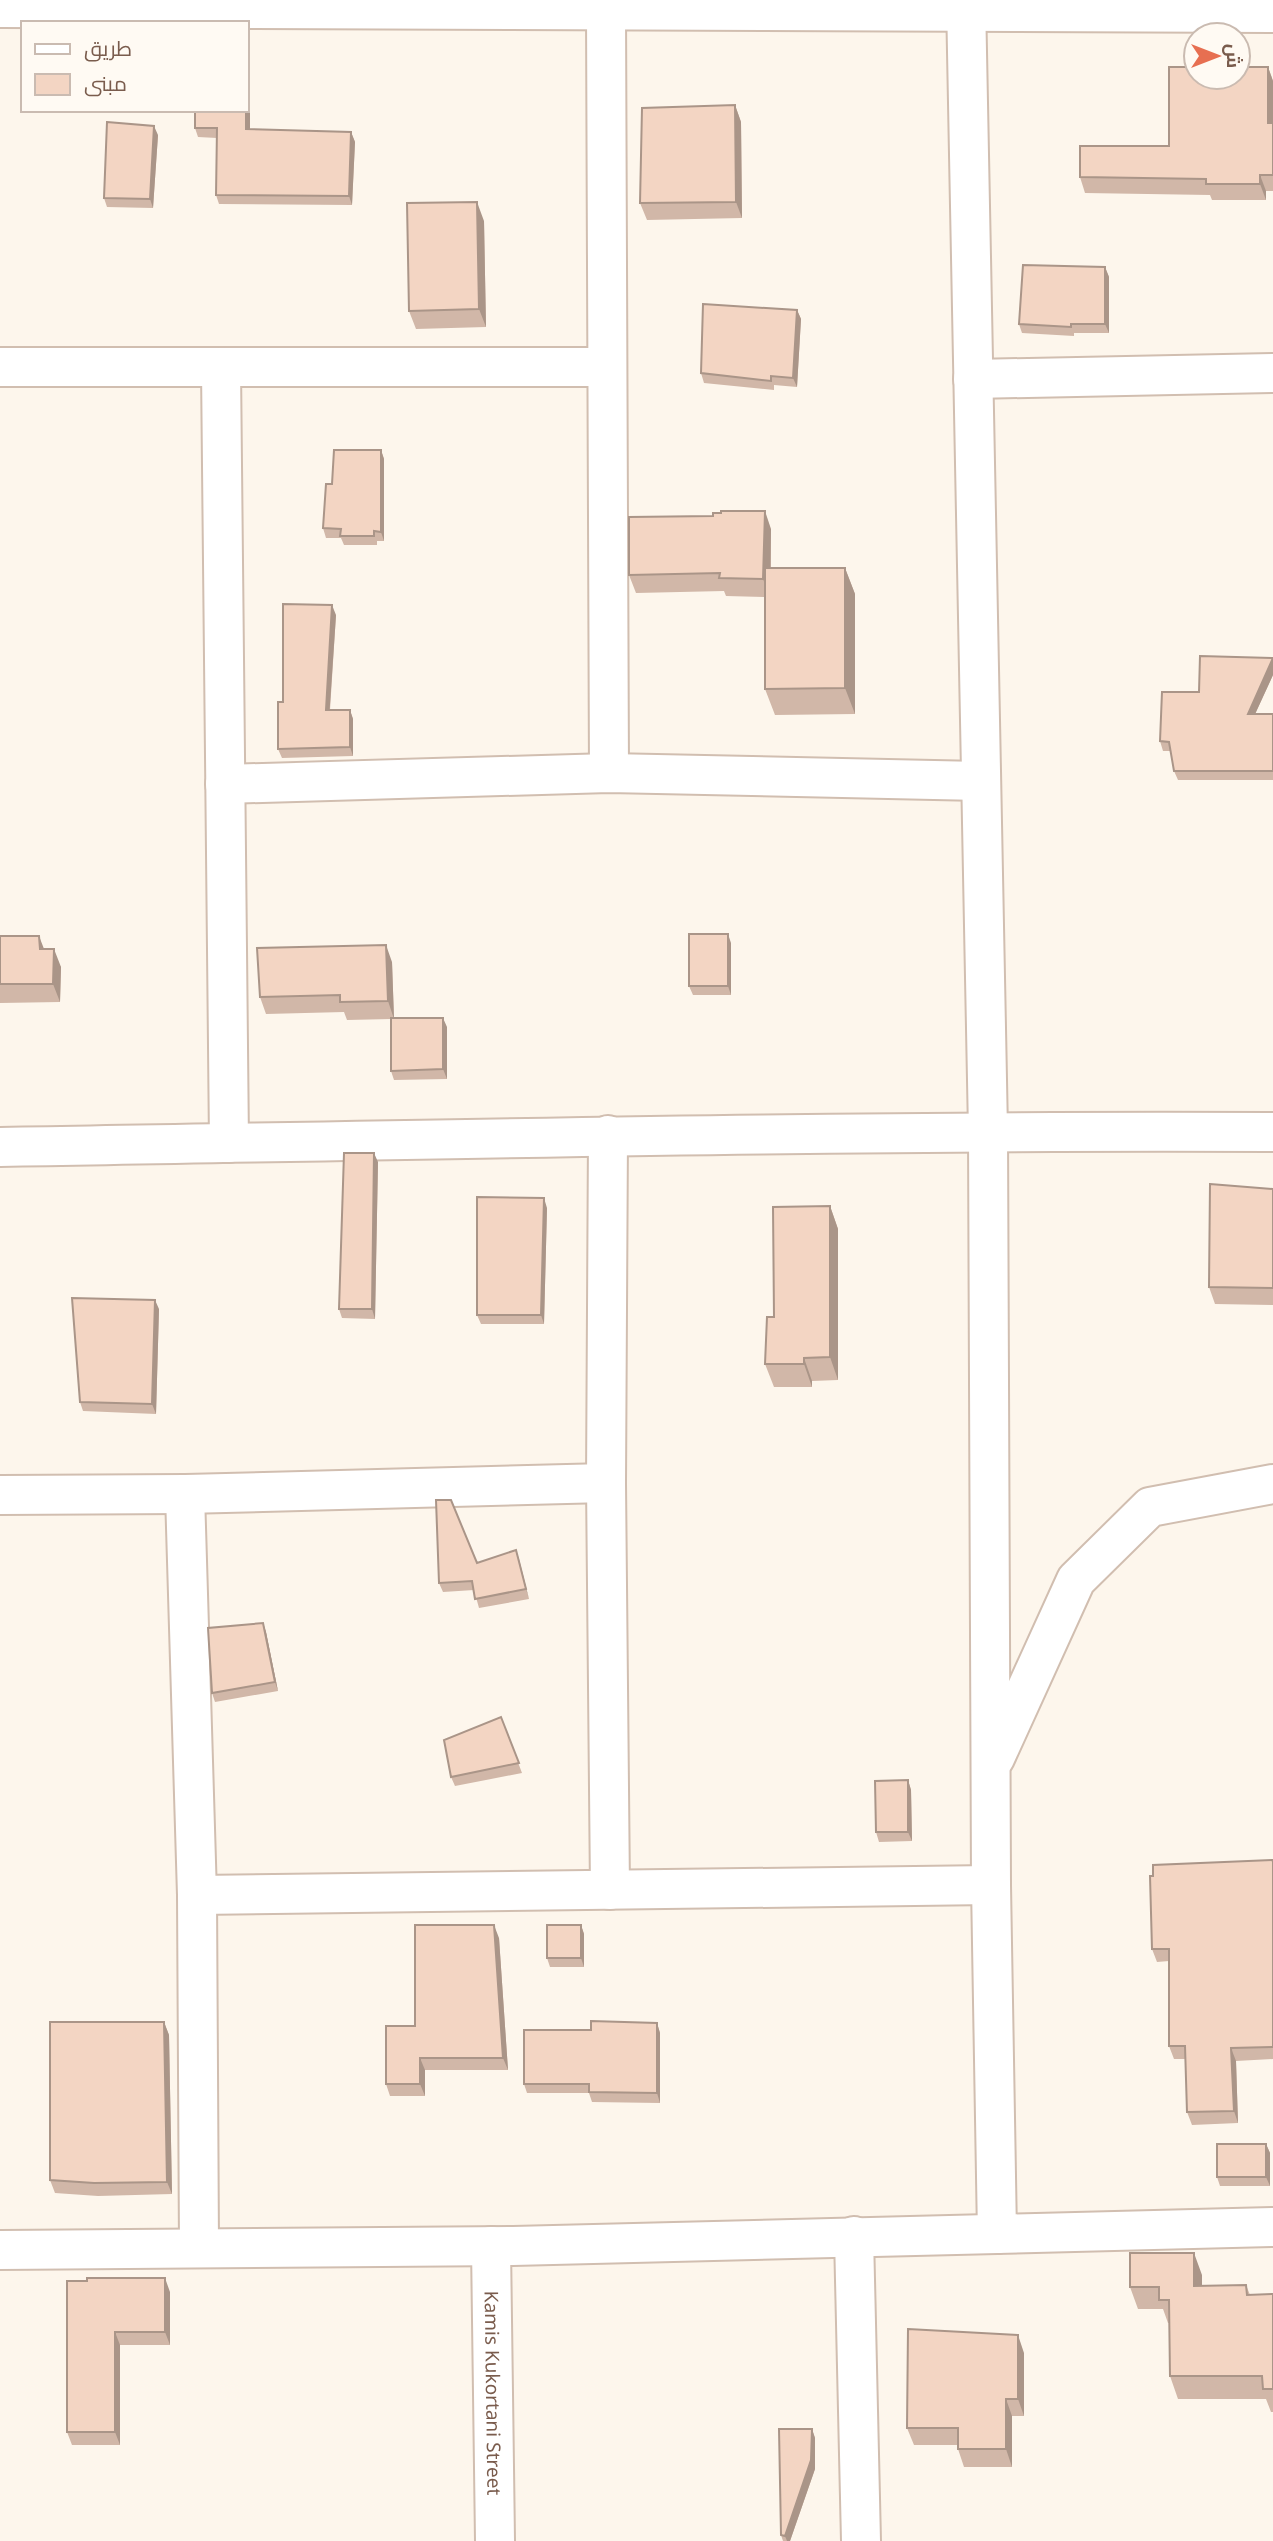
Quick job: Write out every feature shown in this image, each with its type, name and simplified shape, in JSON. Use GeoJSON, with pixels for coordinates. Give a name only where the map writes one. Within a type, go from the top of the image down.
{"type":"FeatureCollection","features":[{"type":"Feature","properties":{"kind":"street"},"geometry":{"type":"LineString","coordinates":[[0,8],[219,4],[606,10],[966,6],[1273,13]]}},
{"type":"Feature","properties":{"kind":"street"},"geometry":{"type":"LineString","coordinates":[[966,6],[988,1131],[990,1768],[997,2234]]}},
{"type":"Feature","properties":{"kind":"street"},"geometry":{"type":"LineString","coordinates":[[606,10],[609,774]]}},
{"type":"Feature","properties":{"kind":"street"},"geometry":{"type":"LineString","coordinates":[[0,368],[607,367]]}},
{"type":"Feature","properties":{"kind":"street"},"geometry":{"type":"LineString","coordinates":[[221,368],[229,1143]]}},
{"type":"Feature","properties":{"kind":"street"},"geometry":{"type":"LineString","coordinates":[[973,379],[1273,373]]}},
{"type":"Feature","properties":{"kind":"street"},"geometry":{"type":"LineString","coordinates":[[225,784],[609,774],[981,781]]}},
{"type":"Feature","properties":{"kind":"street"},"geometry":{"type":"LineString","coordinates":[[0,1147],[608,1135],[988,1131],[1273,1132]]}},
{"type":"Feature","properties":{"kind":"street"},"geometry":{"type":"LineString","coordinates":[[608,1135],[606,1483],[610,1890]]}},
{"type":"Feature","properties":{"kind":"street"},"geometry":{"type":"LineString","coordinates":[[0,1495],[606,1483]]}},
{"type":"Feature","properties":{"kind":"street"},"geometry":{"type":"LineString","coordinates":[[990,1768],[1076,1580],[1150,1507],[1273,1485]]}},
{"type":"Feature","properties":{"kind":"street"},"geometry":{"type":"LineString","coordinates":[[185,1493],[197,1895],[200,2247]]}},
{"type":"Feature","properties":{"kind":"street"},"geometry":{"type":"LineString","coordinates":[[197,1895],[991,1885]]}},
{"type":"Feature","properties":{"kind":"street"},"geometry":{"type":"LineString","coordinates":[[0,2250],[491,2246],[1273,2227]]}},
{"type":"Feature","properties":{"kind":"street"},"geometry":{"type":"LineString","coordinates":[[854,2236],[861,2541]]}},
{"type":"Feature","properties":{"kind":"street","name":"Kamis Kukortani Street"},"geometry":{"type":"LineString","coordinates":[[491,2246],[495,2541]]}},
{"type":"Feature","properties":{"kind":"building"},"geometry":{"type":"Polygon","coordinates":[[[1169,67],[1182,67],[1182,91],[1252,91],[1252,67],[1268,67],[1268,123],[1273,123],[1273,175],[1260,175],[1260,184],[1206,184],[1206,179],[1080,177],[1080,146],[1169,146],[1169,67]]]}},
{"type":"Feature","properties":{"kind":"building"},"geometry":{"type":"Polygon","coordinates":[[[735,105],[736,202],[640,203],[642,108],[735,105]]]}},
{"type":"Feature","properties":{"kind":"building"},"geometry":{"type":"Polygon","coordinates":[[[195,112],[246,112],[246,129],[351,132],[349,196],[216,195],[217,128],[195,128],[195,112]]]}},
{"type":"Feature","properties":{"kind":"building"},"geometry":{"type":"Polygon","coordinates":[[[107,122],[154,126],[150,199],[104,198],[107,122]]]}},
{"type":"Feature","properties":{"kind":"building"},"geometry":{"type":"Polygon","coordinates":[[[477,202],[479,309],[409,311],[407,203],[477,202]]]}},
{"type":"Feature","properties":{"kind":"building"},"geometry":{"type":"Polygon","coordinates":[[[1023,265],[1105,267],[1105,324],[1071,324],[1071,327],[1019,324],[1023,265]]]}},
{"type":"Feature","properties":{"kind":"building"},"geometry":{"type":"Polygon","coordinates":[[[703,304],[797,310],[793,378],[771,376],[771,381],[701,373],[703,304]]]}},
{"type":"Feature","properties":{"kind":"building"},"geometry":{"type":"Polygon","coordinates":[[[334,450],[381,450],[381,532],[374,531],[374,536],[340,536],[341,529],[323,528],[326,484],[332,484],[334,450]]]}},
{"type":"Feature","properties":{"kind":"building"},"geometry":{"type":"Polygon","coordinates":[[[765,511],[763,579],[719,578],[720,573],[629,575],[629,517],[713,516],[713,513],[765,511]]]}},
{"type":"Feature","properties":{"kind":"building"},"geometry":{"type":"Polygon","coordinates":[[[765,568],[845,568],[845,688],[765,689],[765,568]]]}},
{"type":"Feature","properties":{"kind":"building"},"geometry":{"type":"Polygon","coordinates":[[[283,604],[332,605],[326,710],[350,710],[350,747],[278,749],[278,702],[283,702],[283,604]]]}},
{"type":"Feature","properties":{"kind":"building"},"geometry":{"type":"Polygon","coordinates":[[[1200,656],[1273,658],[1248,714],[1273,714],[1273,771],[1174,771],[1169,742],[1160,741],[1162,692],[1199,692],[1200,656]]]}},
{"type":"Feature","properties":{"kind":"building"},"geometry":{"type":"Polygon","coordinates":[[[689,934],[728,934],[728,986],[689,986],[689,934]]]}},
{"type":"Feature","properties":{"kind":"building"},"geometry":{"type":"Polygon","coordinates":[[[0,936],[39,936],[40,949],[54,949],[53,984],[0,984],[0,936]]]}},
{"type":"Feature","properties":{"kind":"building"},"geometry":{"type":"Polygon","coordinates":[[[386,945],[388,1001],[340,1002],[340,995],[260,997],[257,948],[386,945]]]}},
{"type":"Feature","properties":{"kind":"building"},"geometry":{"type":"Polygon","coordinates":[[[391,1018],[443,1018],[443,1069],[391,1071],[391,1018]]]}},
{"type":"Feature","properties":{"kind":"building"},"geometry":{"type":"Polygon","coordinates":[[[344,1153],[374,1153],[372,1309],[339,1309],[344,1153]]]}},
{"type":"Feature","properties":{"kind":"building"},"geometry":{"type":"Polygon","coordinates":[[[1210,1184],[1273,1189],[1273,1288],[1209,1287],[1210,1184]]]}},
{"type":"Feature","properties":{"kind":"building"},"geometry":{"type":"Polygon","coordinates":[[[477,1197],[544,1198],[541,1315],[477,1315],[477,1197]]]}},
{"type":"Feature","properties":{"kind":"building"},"geometry":{"type":"Polygon","coordinates":[[[830,1206],[830,1357],[804,1358],[804,1364],[765,1364],[767,1317],[774,1317],[773,1207],[830,1206]]]}},
{"type":"Feature","properties":{"kind":"building"},"geometry":{"type":"Polygon","coordinates":[[[72,1298],[155,1300],[152,1404],[80,1402],[72,1298]]]}},
{"type":"Feature","properties":{"kind":"building"},"geometry":{"type":"Polygon","coordinates":[[[436,1500],[451,1500],[477,1563],[516,1550],[526,1589],[475,1599],[472,1581],[439,1583],[436,1500]]]}},
{"type":"Feature","properties":{"kind":"building"},"geometry":{"type":"Polygon","coordinates":[[[263,1623],[275,1682],[212,1693],[208,1628],[263,1623]]]}},
{"type":"Feature","properties":{"kind":"building"},"geometry":{"type":"Polygon","coordinates":[[[501,1717],[519,1763],[451,1777],[444,1740],[501,1717]]]}},
{"type":"Feature","properties":{"kind":"building"},"geometry":{"type":"Polygon","coordinates":[[[908,1780],[908,1832],[876,1832],[875,1781],[908,1780]]]}},
{"type":"Feature","properties":{"kind":"building"},"geometry":{"type":"Polygon","coordinates":[[[1273,1860],[1273,2047],[1231,2048],[1234,2111],[1187,2112],[1185,2046],[1169,2046],[1169,1949],[1152,1949],[1150,1876],[1153,1876],[1153,1865],[1273,1860]]]}},
{"type":"Feature","properties":{"kind":"building"},"geometry":{"type":"Polygon","coordinates":[[[415,1925],[494,1925],[503,2058],[420,2058],[420,2084],[386,2084],[386,2026],[415,2026],[415,1925]]]}},
{"type":"Feature","properties":{"kind":"building"},"geometry":{"type":"Polygon","coordinates":[[[547,1925],[581,1925],[581,1958],[547,1958],[547,1925]]]}},
{"type":"Feature","properties":{"kind":"building"},"geometry":{"type":"Polygon","coordinates":[[[591,2021],[657,2023],[657,2093],[589,2092],[589,2084],[524,2084],[524,2030],[591,2030],[591,2021]]]}},
{"type":"Feature","properties":{"kind":"building"},"geometry":{"type":"Polygon","coordinates":[[[50,2022],[164,2022],[167,2182],[94,2183],[50,2180],[50,2022]]]}},
{"type":"Feature","properties":{"kind":"building"},"geometry":{"type":"Polygon","coordinates":[[[1217,2144],[1266,2144],[1266,2177],[1217,2177],[1217,2144]]]}},
{"type":"Feature","properties":{"kind":"building"},"geometry":{"type":"Polygon","coordinates":[[[1130,2253],[1194,2253],[1194,2286],[1246,2285],[1247,2295],[1273,2294],[1273,2389],[1263,2389],[1262,2376],[1170,2376],[1169,2300],[1159,2300],[1159,2287],[1130,2287],[1130,2253]]]}},
{"type":"Feature","properties":{"kind":"building"},"geometry":{"type":"Polygon","coordinates":[[[87,2278],[165,2278],[165,2332],[115,2332],[115,2432],[67,2432],[67,2281],[87,2281],[87,2278]]]}},
{"type":"Feature","properties":{"kind":"building"},"geometry":{"type":"Polygon","coordinates":[[[908,2329],[1018,2335],[1018,2399],[1006,2399],[1006,2449],[958,2449],[958,2428],[907,2428],[908,2329]]]}},
{"type":"Feature","properties":{"kind":"building"},"geometry":{"type":"Polygon","coordinates":[[[779,2429],[812,2429],[811,2460],[785,2536],[781,2535],[779,2429]]]}}]}
